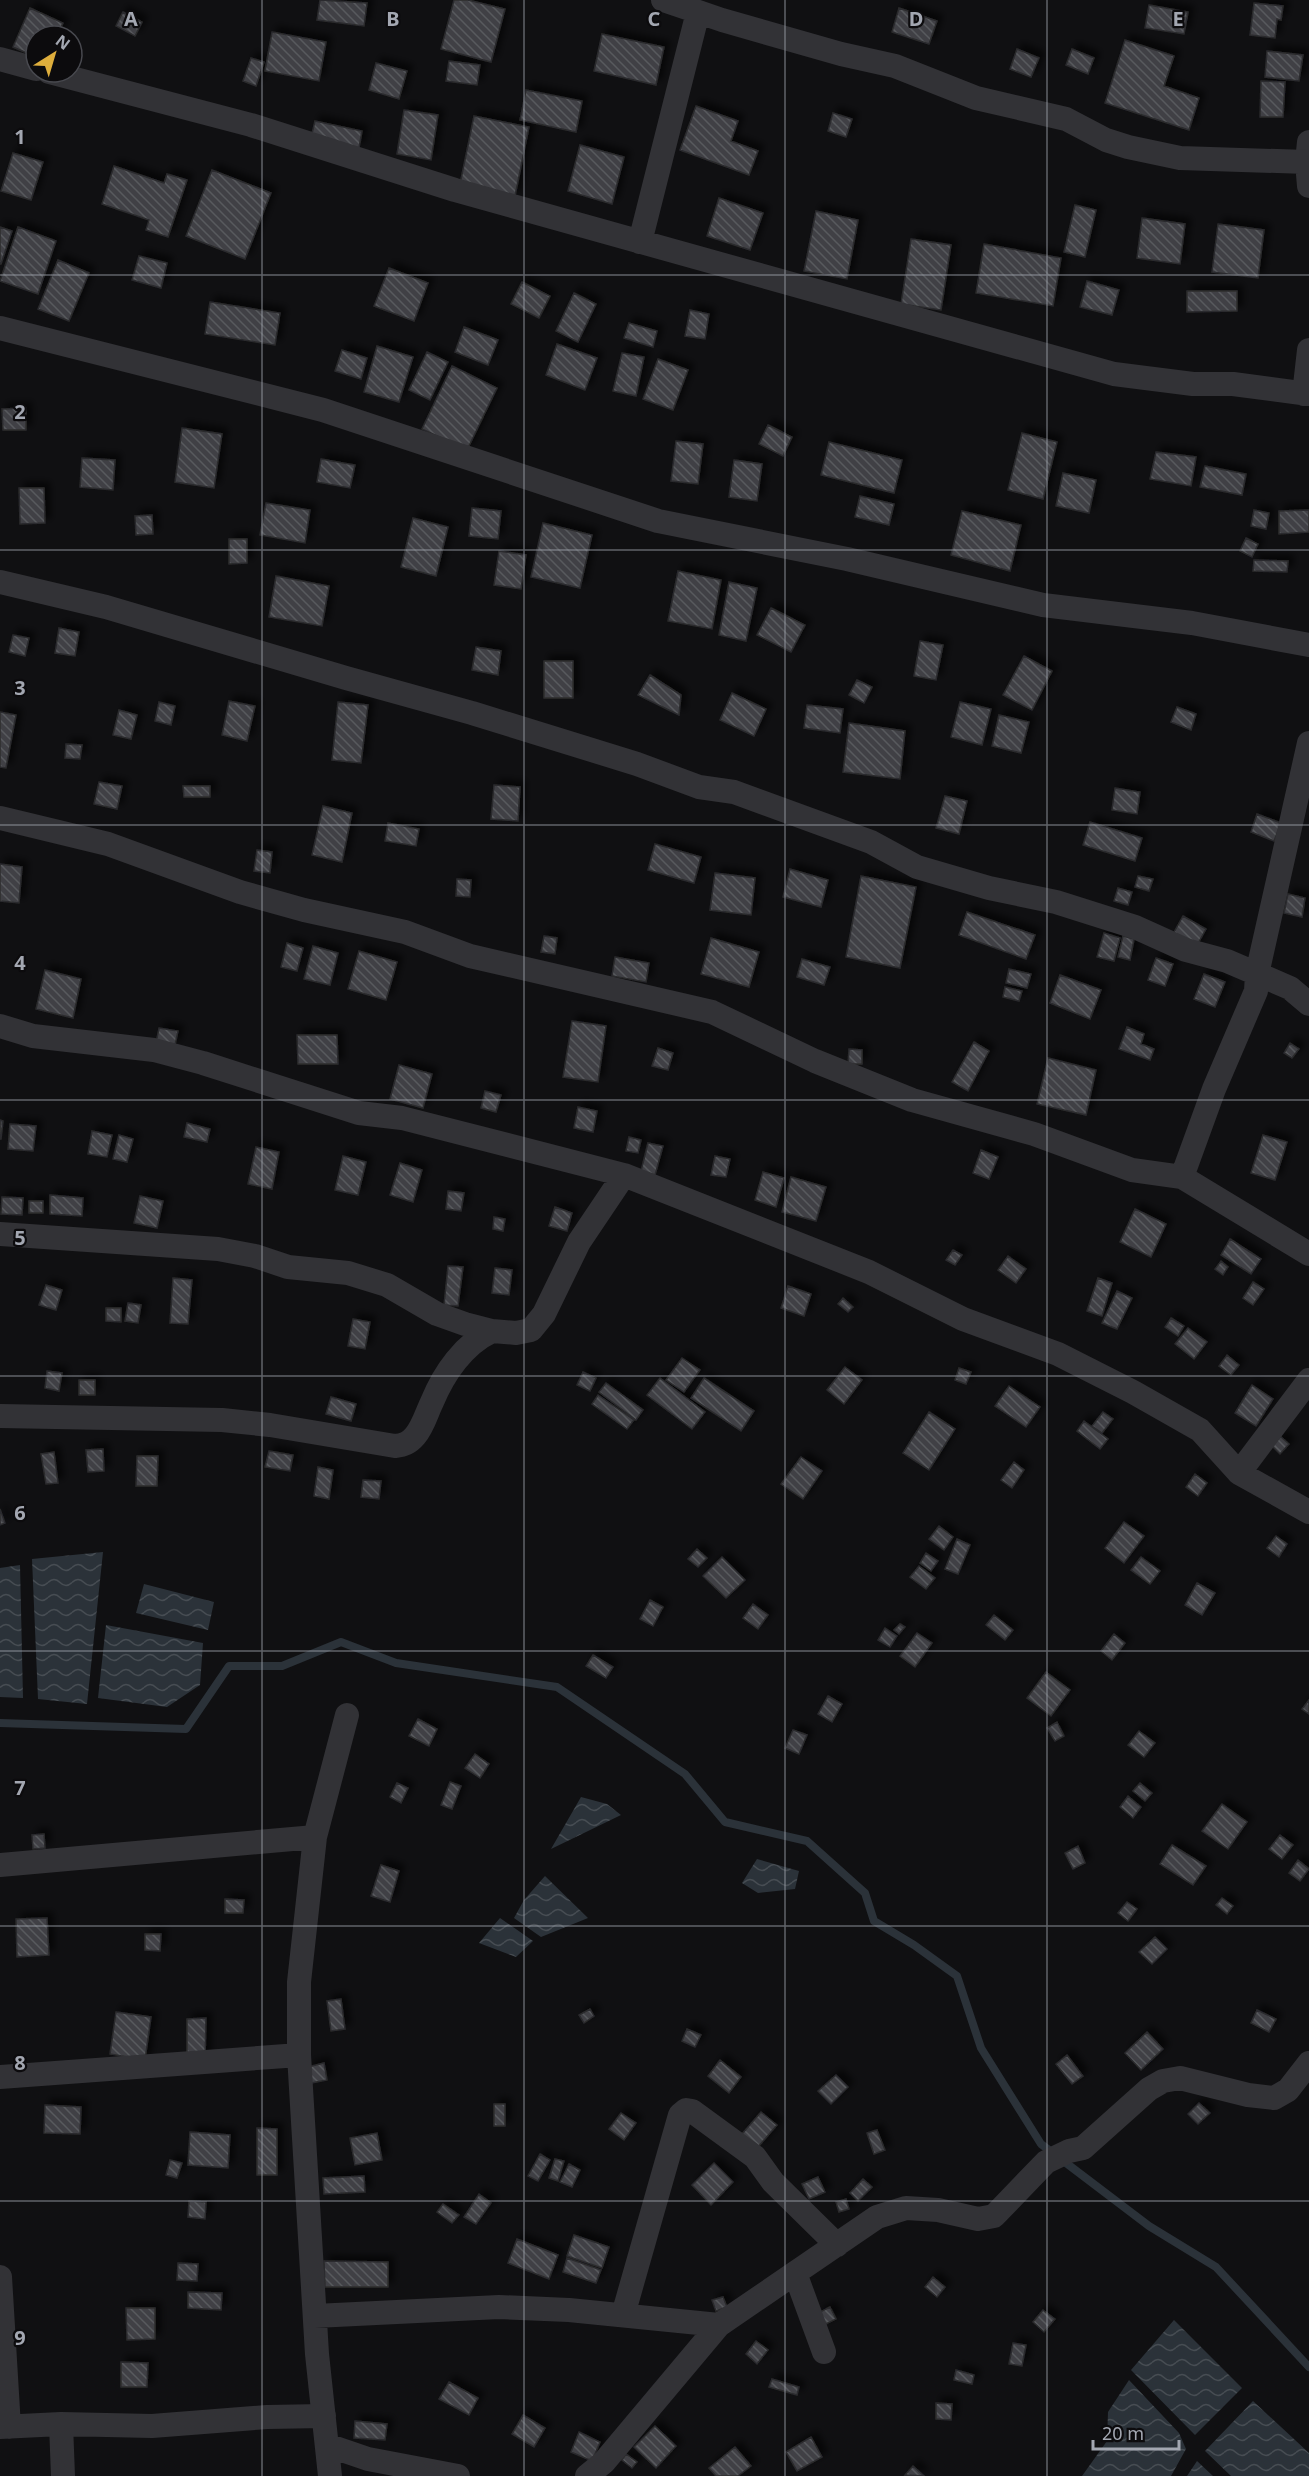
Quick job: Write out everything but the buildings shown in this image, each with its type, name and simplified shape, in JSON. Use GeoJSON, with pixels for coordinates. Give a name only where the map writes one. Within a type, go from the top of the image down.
{"type":"FeatureCollection","features":[{"type":"Feature","properties":{"kind":"street"},"geometry":{"type":"LineString","coordinates":[[663,0],[841,54],[895,66],[976,98],[1066,119],[1106,140],[1128,147],[1180,158],[1308,152],[1309,186]]}},
{"type":"Feature","properties":{"kind":"street"},"geometry":{"type":"LineString","coordinates":[[639,242],[698,12]]}},
{"type":"Feature","properties":{"kind":"street"},"geometry":{"type":"LineString","coordinates":[[0,59],[24,66]]}},
{"type":"Feature","properties":{"kind":"street"},"geometry":{"type":"LineString","coordinates":[[84,81],[251,125],[455,190],[1114,374],[1193,384],[1233,384],[1306,394],[1309,350]]}},
{"type":"Feature","properties":{"kind":"street"},"geometry":{"type":"LineString","coordinates":[[0,328],[323,410],[492,464],[658,521],[847,559],[1043,604],[1192,622],[1309,645]]}},
{"type":"Feature","properties":{"kind":"street"},"geometry":{"type":"LineString","coordinates":[[0,582],[106,607],[357,682],[472,713],[637,764],[699,787],[734,792],[871,842],[917,867],[989,888],[1056,902],[1135,927],[1186,950],[1227,962],[1290,988],[1309,1004]]}},
{"type":"Feature","properties":{"kind":"street"},"geometry":{"type":"LineString","coordinates":[[1182,1177],[1214,1089],[1256,991],[1257,974],[1309,742]]}},
{"type":"Feature","properties":{"kind":"street"},"geometry":{"type":"LineString","coordinates":[[0,818],[100,842],[240,892],[304,910],[405,932],[470,956],[712,1012],[814,1061],[912,1100],[1034,1134],[1132,1170],[1182,1177],[1309,1254]]}},
{"type":"Feature","properties":{"kind":"street"},"geometry":{"type":"LineString","coordinates":[[0,1026],[33,1036],[154,1050],[203,1063],[359,1113],[402,1118],[624,1175],[869,1272],[963,1319],[1058,1354],[1133,1392],[1200,1430],[1239,1473],[1309,1512]]}},
{"type":"Feature","properties":{"kind":"street"},"geometry":{"type":"LineString","coordinates":[[0,1234],[218,1249],[255,1256],[288,1268],[348,1273],[387,1285],[437,1314],[492,1331],[516,1334],[531,1330],[544,1314],[579,1242],[624,1175]]}},
{"type":"Feature","properties":{"kind":"street"},"geometry":{"type":"LineString","coordinates":[[0,1416],[222,1420],[270,1425],[395,1446],[404,1445],[417,1434],[435,1393],[457,1359],[478,1338],[492,1331]]}},
{"type":"Feature","properties":{"kind":"street"},"geometry":{"type":"LineString","coordinates":[[1239,1473],[1309,1380]]}},
{"type":"Feature","properties":{"kind":"street"},"geometry":{"type":"LineString","coordinates":[[330,2476],[315,2316],[299,2055],[299,1982],[315,1837],[347,1715]]}},
{"type":"Feature","properties":{"kind":"street"},"geometry":{"type":"LineString","coordinates":[[0,1865],[315,1837]]}},
{"type":"Feature","properties":{"kind":"street"},"geometry":{"type":"LineString","coordinates":[[0,2077],[299,2055]]}},
{"type":"Feature","properties":{"kind":"street"},"geometry":{"type":"LineString","coordinates":[[587,2476],[604,2462],[719,2325],[877,2217],[906,2208],[938,2210],[978,2219],[994,2216],[1046,2162],[1069,2151],[1083,2148],[1149,2089],[1163,2081],[1180,2078],[1248,2095],[1274,2098],[1288,2090],[1309,2063]]}},
{"type":"Feature","properties":{"kind":"street"},"geometry":{"type":"LineString","coordinates":[[623,2315],[680,2115],[686,2110],[692,2111],[710,2123],[755,2157],[773,2182],[837,2245]]}},
{"type":"Feature","properties":{"kind":"street"},"geometry":{"type":"LineString","coordinates":[[795,2273],[824,2352]]}},
{"type":"Feature","properties":{"kind":"street"},"geometry":{"type":"LineString","coordinates":[[0,2277],[5,2427],[61,2424],[152,2426],[267,2417],[324,2416]]}},
{"type":"Feature","properties":{"kind":"street"},"geometry":{"type":"LineString","coordinates":[[315,2316],[499,2307],[623,2315],[719,2325]]}},
{"type":"Feature","properties":{"kind":"street"},"geometry":{"type":"LineString","coordinates":[[61,2424],[63,2476]]}},
{"type":"Feature","properties":{"kind":"street"},"geometry":{"type":"LineString","coordinates":[[327,2445],[368,2459],[458,2476]]}},
{"type":"Feature","properties":{"kind":"water"},"geometry":{"type":"Polygon","coordinates":[[[103,1552],[87,1704],[38,1699],[32,1559],[103,1552]]]}},
{"type":"Feature","properties":{"kind":"water"},"geometry":{"type":"Polygon","coordinates":[[[20,1565],[23,1698],[0,1697],[0,1568],[20,1565]]]}},
{"type":"Feature","properties":{"kind":"water"},"geometry":{"type":"Polygon","coordinates":[[[144,1584],[214,1602],[208,1630],[136,1613],[144,1584]]]}},
{"type":"Feature","properties":{"kind":"water"},"geometry":{"type":"Polygon","coordinates":[[[106,1625],[203,1643],[200,1685],[167,1707],[98,1698],[106,1625]]]}},
{"type":"Feature","properties":{"kind":"water"},"geometry":{"type":"Polygon","coordinates":[[[581,1797],[607,1804],[621,1815],[551,1849],[581,1797]]]}},
{"type":"Feature","properties":{"kind":"water"},"geometry":{"type":"Polygon","coordinates":[[[757,1859],[799,1871],[795,1889],[758,1893],[742,1883],[757,1859]]]}},
{"type":"Feature","properties":{"kind":"water"},"geometry":{"type":"Polygon","coordinates":[[[545,1876],[588,1918],[541,1937],[514,1918],[524,1900],[545,1876]]]}},
{"type":"Feature","properties":{"kind":"water"},"geometry":{"type":"Polygon","coordinates":[[[500,1918],[533,1941],[516,1957],[479,1943],[500,1918]]]}},
{"type":"Feature","properties":{"kind":"water"},"geometry":{"type":"Polygon","coordinates":[[[1174,2320],[1242,2388],[1195,2435],[1131,2370],[1174,2320]]]}},
{"type":"Feature","properties":{"kind":"water"},"geometry":{"type":"Polygon","coordinates":[[[1129,2380],[1179,2433],[1186,2449],[1171,2476],[1082,2476],[1107,2441],[1108,2412],[1129,2380]]]}},
{"type":"Feature","properties":{"kind":"water"},"geometry":{"type":"Polygon","coordinates":[[[1253,2401],[1309,2453],[1309,2476],[1231,2476],[1205,2451],[1253,2401]]]}},
{"type":"Feature","properties":{"kind":"water"},"geometry":{"type":"Polygon","coordinates":[[[1197,2461],[1213,2476],[1187,2476],[1197,2461]]]}},
{"type":"Feature","properties":{"kind":"waterway"},"geometry":{"type":"LineString","coordinates":[[0,1723],[186,1729],[229,1666],[282,1666],[341,1642],[396,1663],[557,1687],[685,1774],[725,1822],[807,1841],[865,1893],[874,1921],[914,1945],[957,1976],[981,2048],[1041,2144],[1149,2226],[1216,2267],[1309,2367]]}}]}
